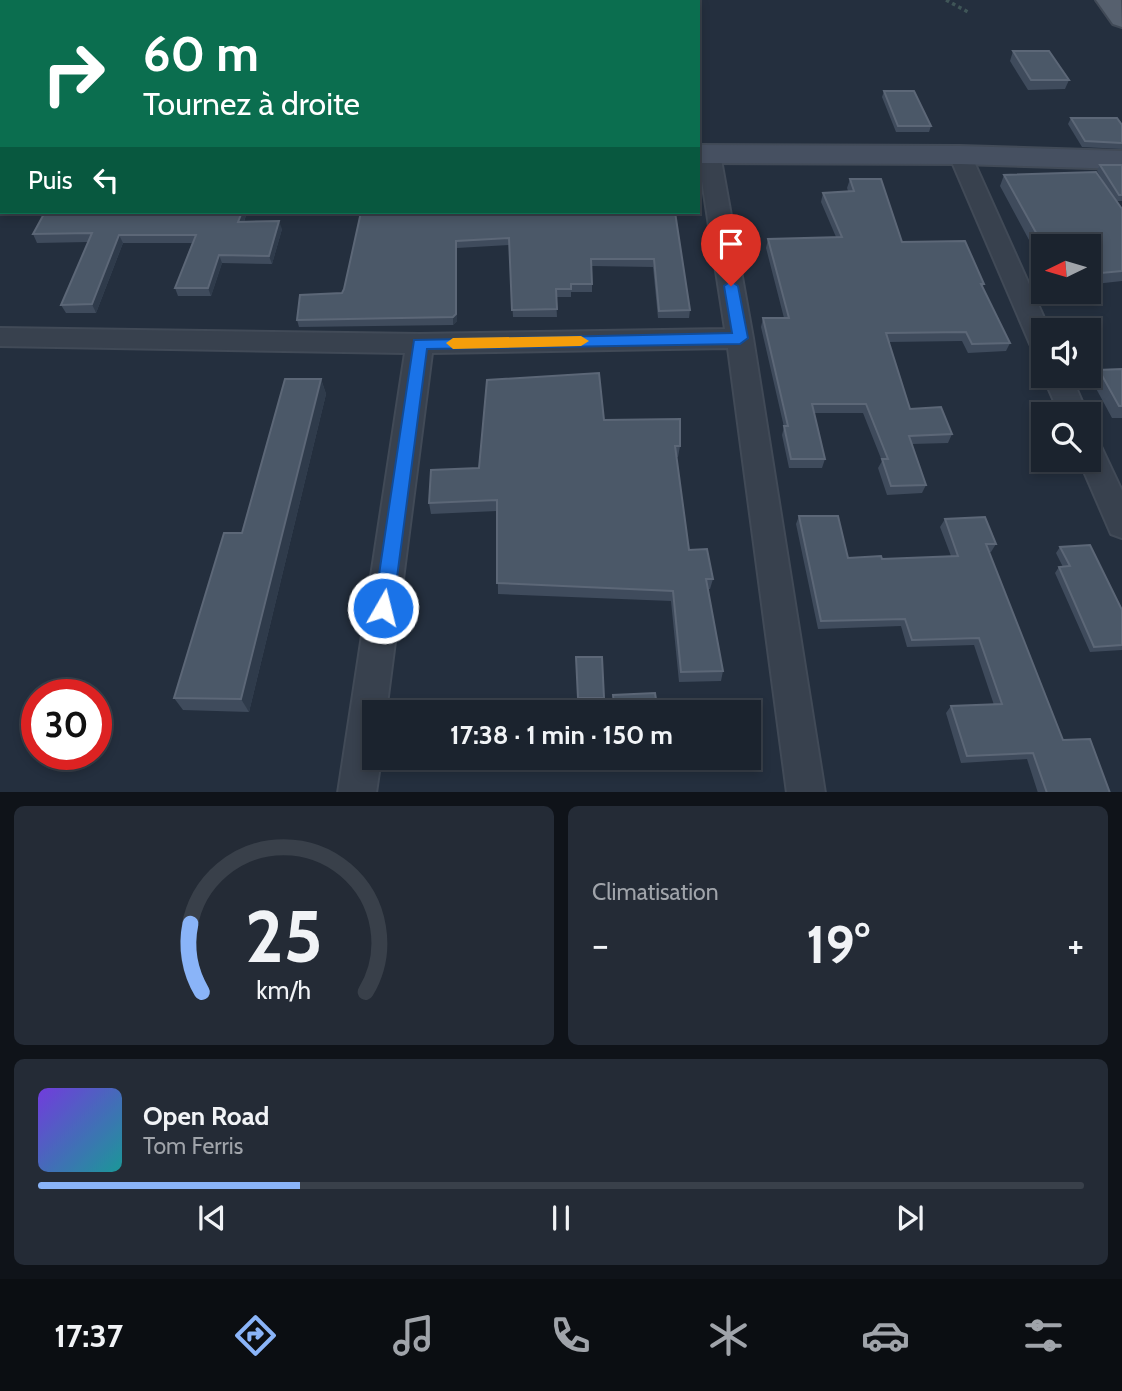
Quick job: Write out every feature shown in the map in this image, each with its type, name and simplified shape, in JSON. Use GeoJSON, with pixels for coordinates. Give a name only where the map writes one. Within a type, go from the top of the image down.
{"type":"FeatureCollection","features":[{"type":"Feature","properties":{"kind":"main road"},"geometry":{"type":"LineString","coordinates":[[1108,0],[1122,19]]}},
{"type":"Feature","properties":{"kind":"main road"},"geometry":{"type":"LineString","coordinates":[[704,154],[960,155],[1122,160]]}},
{"type":"Feature","properties":{"kind":"street"},"geometry":{"type":"LineString","coordinates":[[704,154],[740,338],[806,792]]}},
{"type":"Feature","properties":{"kind":"street"},"geometry":{"type":"LineString","coordinates":[[960,155],[1032,318]]}},
{"type":"Feature","properties":{"kind":"street"},"geometry":{"type":"LineString","coordinates":[[0,337],[420,344],[740,338]]}},
{"type":"Feature","properties":{"kind":"street"},"geometry":{"type":"LineString","coordinates":[[357,792],[420,344]]}},
{"type":"Feature","properties":{"kind":"street"},"geometry":{"type":"LineString","coordinates":[[1099,472],[1122,525]]}},
{"type":"Feature","properties":{"kind":"path"},"geometry":{"type":"LineString","coordinates":[[946,0],[968,12]]}},
{"type":"Feature","properties":{"kind":"building"},"geometry":{"type":"Polygon","coordinates":[[[1013,51],[1049,51],[1069,80],[1031,80],[1013,51]]]}},
{"type":"Feature","properties":{"kind":"building"},"geometry":{"type":"Polygon","coordinates":[[[884,91],[914,91],[931,126],[898,126],[884,91]]]}},
{"type":"Feature","properties":{"kind":"building"},"geometry":{"type":"Polygon","coordinates":[[[1071,118],[1117,118],[1122,125],[1122,143],[1085,141],[1071,118]]]}},
{"type":"Feature","properties":{"kind":"building"},"geometry":{"type":"Polygon","coordinates":[[[1100,165],[1122,165],[1122,195],[1119,195],[1100,165]]]}},
{"type":"Feature","properties":{"kind":"building"},"geometry":{"type":"Polygon","coordinates":[[[1096,172],[1122,209],[1122,271],[1101,273],[1101,234],[1037,234],[1004,175],[1096,172]]]}},
{"type":"Feature","properties":{"kind":"building"},"geometry":{"type":"Polygon","coordinates":[[[850,179],[881,179],[902,242],[965,241],[984,284],[981,284],[1010,343],[972,344],[966,332],[886,333],[910,409],[941,407],[952,434],[909,436],[926,485],[891,486],[882,459],[888,459],[866,404],[812,404],[825,459],[791,459],[784,426],[788,426],[763,318],[789,318],[768,239],[842,237],[823,193],[854,191],[850,179]]]}},
{"type":"Feature","properties":{"kind":"building"},"geometry":{"type":"Polygon","coordinates":[[[44,214],[241,214],[238,222],[279,221],[269,256],[219,255],[208,288],[175,288],[196,235],[119,235],[92,304],[61,305],[92,233],[33,234],[44,214]]]}},
{"type":"Feature","properties":{"kind":"building"},"geometry":{"type":"Polygon","coordinates":[[[361,214],[675,214],[690,310],[659,311],[654,259],[591,259],[592,284],[571,284],[571,289],[556,289],[557,309],[512,310],[509,238],[456,241],[456,314],[453,317],[297,320],[300,295],[342,293],[361,214]]]}},
{"type":"Feature","properties":{"kind":"building"},"geometry":{"type":"Polygon","coordinates":[[[1122,369],[1122,406],[1119,406],[1101,370],[1122,369]]]}},
{"type":"Feature","properties":{"kind":"building"},"geometry":{"type":"Polygon","coordinates":[[[599,373],[604,420],[680,419],[680,446],[675,446],[689,550],[707,549],[713,579],[706,579],[723,671],[681,672],[673,591],[497,583],[497,500],[429,503],[431,470],[479,468],[487,380],[599,373]]]}},
{"type":"Feature","properties":{"kind":"building"},"geometry":{"type":"Polygon","coordinates":[[[285,379],[321,379],[241,699],[174,698],[224,533],[242,533],[285,379]]]}},
{"type":"Feature","properties":{"kind":"building"},"geometry":{"type":"Polygon","coordinates":[[[799,516],[838,516],[848,558],[881,556],[882,559],[958,556],[945,519],[985,517],[996,544],[986,544],[1063,740],[1090,739],[1110,792],[1047,792],[1033,753],[967,756],[951,706],[1002,704],[979,638],[912,640],[905,619],[821,621],[799,516]]]}},
{"type":"Feature","properties":{"kind":"building"},"geometry":{"type":"Polygon","coordinates":[[[1090,545],[1122,610],[1122,645],[1094,647],[1059,567],[1070,566],[1060,547],[1090,545]]]}},
{"type":"Feature","properties":{"kind":"building"},"geometry":{"type":"Polygon","coordinates":[[[576,657],[602,657],[604,698],[578,698],[576,657]]]}},
{"type":"Feature","properties":{"kind":"building"},"geometry":{"type":"Polygon","coordinates":[[[655,693],[656,700],[614,700],[613,695],[655,693]]]}},
{"type":"Feature","properties":{"kind":"slow traffic"},"geometry":{"type":"LineString","coordinates":[[453,343],[581,341]]}},
{"type":"Feature","properties":{"kind":"route"},"geometry":{"type":"LineString","coordinates":[[383,608],[420,344],[740,338],[731,286]]}}]}
